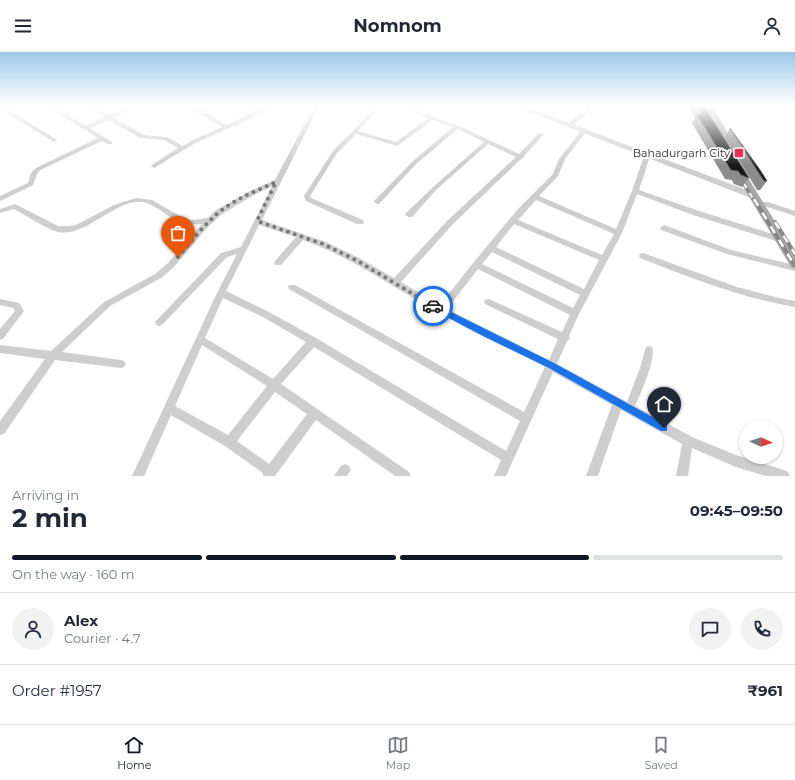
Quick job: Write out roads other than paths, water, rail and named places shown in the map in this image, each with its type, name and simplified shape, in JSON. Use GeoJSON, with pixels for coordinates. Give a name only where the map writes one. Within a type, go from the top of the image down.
{"type":"FeatureCollection","features":[{"type":"Feature","properties":{"kind":"main road"},"geometry":{"type":"LineString","coordinates":[[712,126],[795,264]]}},
{"type":"Feature","properties":{"kind":"main road"},"geometry":{"type":"LineString","coordinates":[[720,126],[766,204],[795,248]]}},
{"type":"Feature","properties":{"kind":"street"},"geometry":{"type":"LineString","coordinates":[[31,126],[54,140]]}},
{"type":"Feature","properties":{"kind":"street"},"geometry":{"type":"LineString","coordinates":[[82,126],[110,143]]}},
{"type":"Feature","properties":{"kind":"street"},"geometry":{"type":"LineString","coordinates":[[86,128],[91,126]]}},
{"type":"Feature","properties":{"kind":"street"},"geometry":{"type":"LineString","coordinates":[[125,126],[145,138],[165,138],[182,148]]}},
{"type":"Feature","properties":{"kind":"street"},"geometry":{"type":"LineString","coordinates":[[138,476],[220,293],[305,126]]}},
{"type":"Feature","properties":{"kind":"street"},"geometry":{"type":"LineString","coordinates":[[360,126],[335,152],[307,193],[307,198],[360,222]]}},
{"type":"Feature","properties":{"kind":"street"},"geometry":{"type":"LineString","coordinates":[[354,132],[397,144],[422,126]]}},
{"type":"Feature","properties":{"kind":"street"},"geometry":{"type":"LineString","coordinates":[[454,126],[521,156]]}},
{"type":"Feature","properties":{"kind":"street"},"geometry":{"type":"LineString","coordinates":[[569,126],[754,196]]}},
{"type":"Feature","properties":{"kind":"street"},"geometry":{"type":"LineString","coordinates":[[154,166],[182,148],[226,127]]}},
{"type":"Feature","properties":{"kind":"street"},"geometry":{"type":"LineString","coordinates":[[377,202],[414,163],[457,127]]}},
{"type":"Feature","properties":{"kind":"street"},"geometry":{"type":"LineString","coordinates":[[441,310],[513,221],[556,175],[562,159],[583,132]]}},
{"type":"Feature","properties":{"kind":"street"},"geometry":{"type":"LineString","coordinates":[[395,283],[453,220],[521,156],[541,134]]}},
{"type":"Feature","properties":{"kind":"street"},"geometry":{"type":"LineString","coordinates":[[0,200],[31,184],[34,173],[38,169],[103,138]]}},
{"type":"Feature","properties":{"kind":"street"},"geometry":{"type":"LineString","coordinates":[[409,215],[434,189],[488,141]]}},
{"type":"Feature","properties":{"kind":"street"},"geometry":{"type":"LineString","coordinates":[[500,476],[565,338],[575,313],[618,233],[647,156]]}},
{"type":"Feature","properties":{"kind":"street"},"geometry":{"type":"LineString","coordinates":[[0,430],[53,355],[107,304],[158,276],[171,265],[210,220],[230,204],[276,182]]}},
{"type":"Feature","properties":{"kind":"street"},"geometry":{"type":"LineString","coordinates":[[635,191],[696,213],[779,239]]}},
{"type":"Feature","properties":{"kind":"street"},"geometry":{"type":"LineString","coordinates":[[535,197],[618,233]]}},
{"type":"Feature","properties":{"kind":"street"},"geometry":{"type":"LineString","coordinates":[[0,211],[15,206],[57,229],[62,230],[81,225],[122,204],[142,200],[152,202],[183,221],[210,220]]}},
{"type":"Feature","properties":{"kind":"street"},"geometry":{"type":"LineString","coordinates":[[766,204],[795,214]]}},
{"type":"Feature","properties":{"kind":"street"},"geometry":{"type":"LineString","coordinates":[[257,221],[331,248],[441,310],[552,366],[688,441],[766,474],[784,476]]}},
{"type":"Feature","properties":{"kind":"street"},"geometry":{"type":"LineString","coordinates":[[513,221],[604,259]]}},
{"type":"Feature","properties":{"kind":"street"},"geometry":{"type":"LineString","coordinates":[[664,228],[730,252],[795,268]]}},
{"type":"Feature","properties":{"kind":"street"},"geometry":{"type":"LineString","coordinates":[[278,263],[301,237]]}},
{"type":"Feature","properties":{"kind":"street"},"geometry":{"type":"LineString","coordinates":[[491,248],[586,294]]}},
{"type":"Feature","properties":{"kind":"street"},"geometry":{"type":"LineString","coordinates":[[159,322],[224,255],[243,249]]}},
{"type":"Feature","properties":{"kind":"street"},"geometry":{"type":"LineString","coordinates":[[643,256],[728,288],[770,300],[795,304]]}},
{"type":"Feature","properties":{"kind":"street"},"geometry":{"type":"LineString","coordinates":[[476,265],[575,313]]}},
{"type":"Feature","properties":{"kind":"street"},"geometry":{"type":"LineString","coordinates":[[292,287],[527,419]]}},
{"type":"Feature","properties":{"kind":"street"},"geometry":{"type":"LineString","coordinates":[[220,293],[240,301],[313,341],[438,418],[508,458]]}},
{"type":"Feature","properties":{"kind":"street"},"geometry":{"type":"LineString","coordinates":[[0,302],[16,305],[20,311],[0,336]]}},
{"type":"Feature","properties":{"kind":"street"},"geometry":{"type":"LineString","coordinates":[[488,302],[565,338]]}},
{"type":"Feature","properties":{"kind":"street"},"geometry":{"type":"LineString","coordinates":[[200,339],[274,385],[314,414],[379,456],[405,476]]}},
{"type":"Feature","properties":{"kind":"street"},"geometry":{"type":"LineString","coordinates":[[229,442],[274,385],[313,341]]}},
{"type":"Feature","properties":{"kind":"street"},"geometry":{"type":"LineString","coordinates":[[0,349],[121,364]]}},
{"type":"Feature","properties":{"kind":"street"},"geometry":{"type":"LineString","coordinates":[[629,409],[645,368],[649,350]]}},
{"type":"Feature","properties":{"kind":"street"},"geometry":{"type":"LineString","coordinates":[[592,476],[618,403]]}},
{"type":"Feature","properties":{"kind":"street"},"geometry":{"type":"LineString","coordinates":[[168,408],[229,442],[270,474],[314,414]]}},
{"type":"Feature","properties":{"kind":"street"},"geometry":{"type":"LineString","coordinates":[[682,476],[688,441]]}},
{"type":"Feature","properties":{"kind":"railway"},"geometry":{"type":"LineString","coordinates":[[738,174],[754,200]]}},
{"type":"Feature","properties":{"kind":"railway"},"geometry":{"type":"LineString","coordinates":[[754,199],[795,266]]}},
{"type":"Feature","properties":{"kind":"railway"},"geometry":{"type":"LineString","coordinates":[[775,222],[795,254]]}},
{"type":"Feature","properties":{"kind":"place","name":"Bahadurgarh City"},"geometry":{"type":"Point","coordinates":[739,153]}}]}
